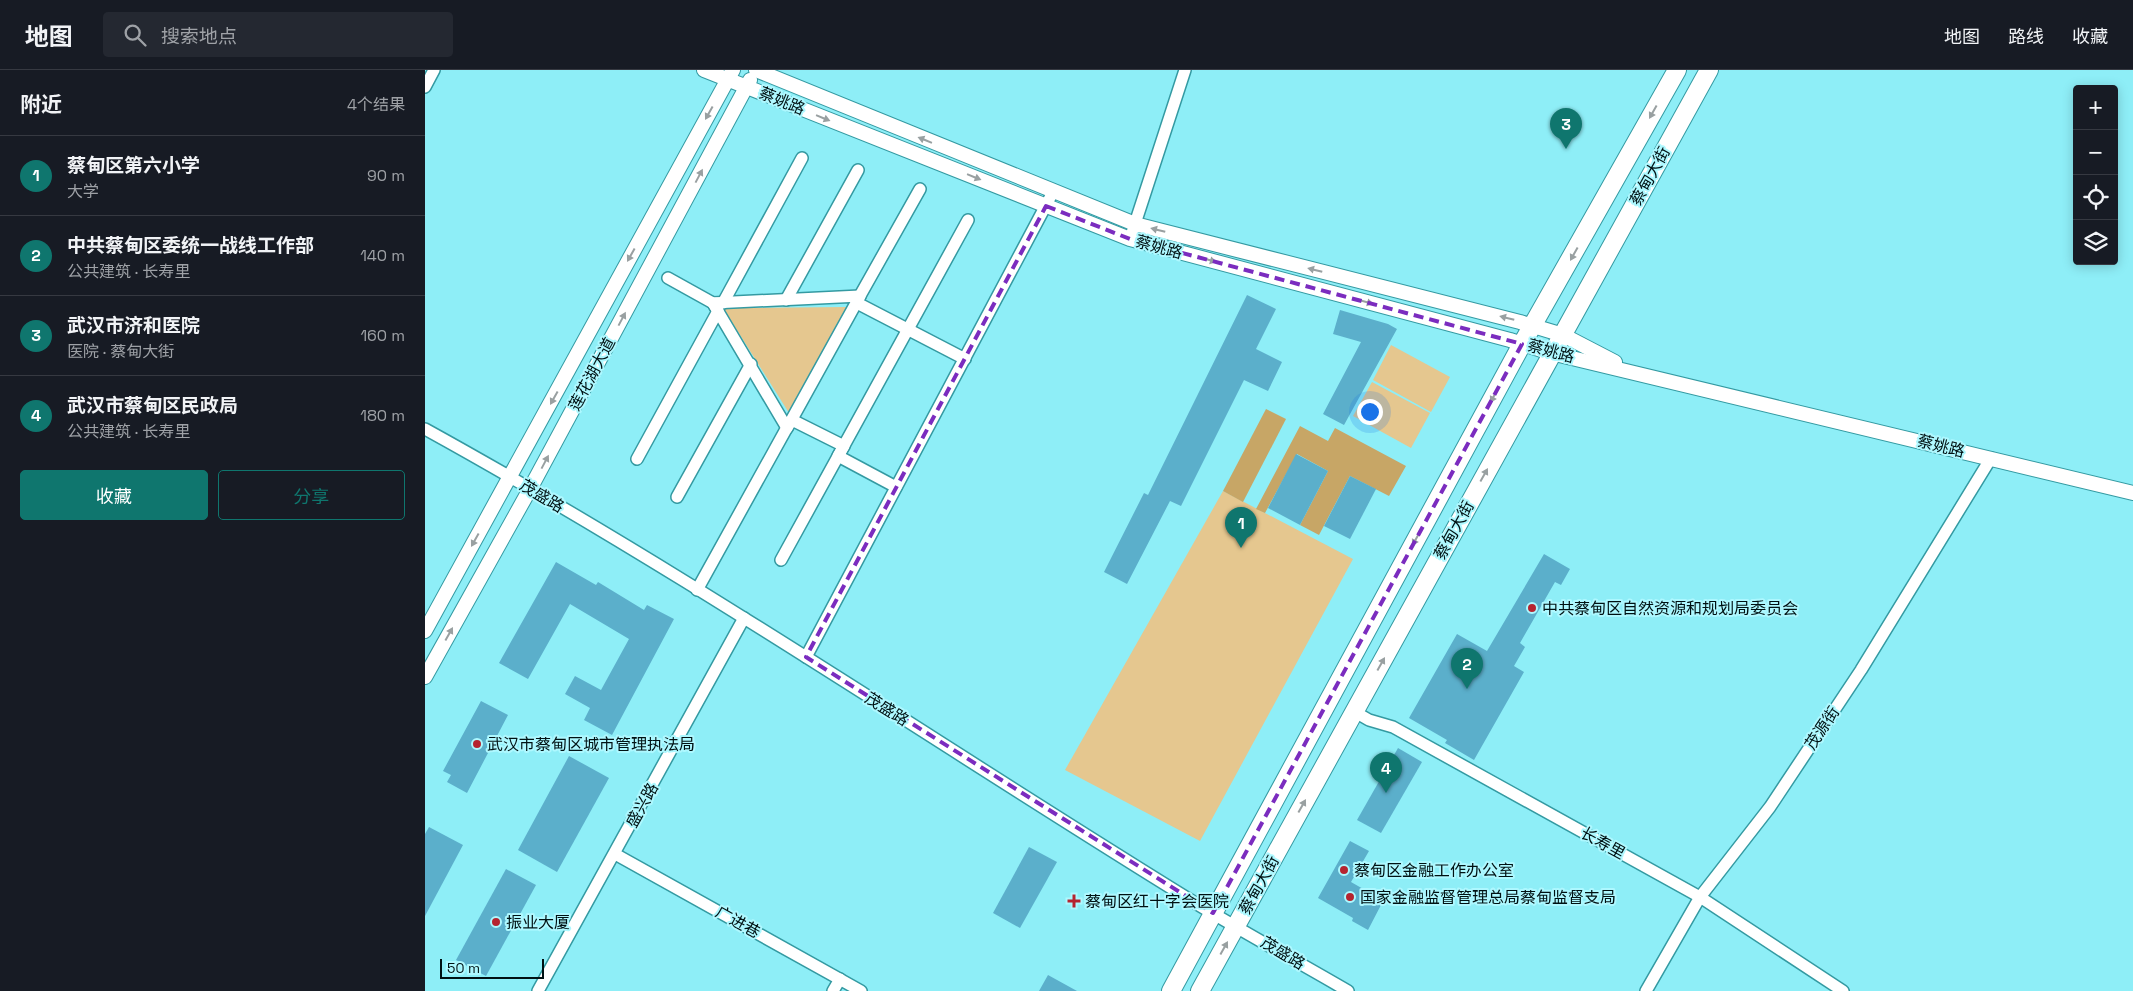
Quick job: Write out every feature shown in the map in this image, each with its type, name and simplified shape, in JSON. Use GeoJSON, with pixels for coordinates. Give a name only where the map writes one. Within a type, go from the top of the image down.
{"type":"FeatureCollection","features":[{"type":"Feature","properties":{"kind":"main road","name":"蔡甸大街"},"geometry":{"type":"LineString","coordinates":[[1171,991],[1522,344],[1677,70]]}},
{"type":"Feature","properties":{"kind":"main road","name":"蔡甸大街"},"geometry":{"type":"LineString","coordinates":[[1200,991],[1709,70]]}},
{"type":"Feature","properties":{"kind":"street"},"geometry":{"type":"LineString","coordinates":[[425,87],[434,70]]}},
{"type":"Feature","properties":{"kind":"street","name":"蔡姚路"},"geometry":{"type":"LineString","coordinates":[[704,70],[730,75],[747,87],[1130,239],[1551,353],[2133,493]]}},
{"type":"Feature","properties":{"kind":"street","name":"蔡姚路"},"geometry":{"type":"LineString","coordinates":[[756,70],[1135,224],[1533,326],[1563,335],[1632,371]]}},
{"type":"Feature","properties":{"kind":"street","name":"莲花湖大道"},"geometry":{"type":"LineString","coordinates":[[425,677],[530,489],[756,70]]}},
{"type":"Feature","properties":{"kind":"street"},"geometry":{"type":"LineString","coordinates":[[1130,239],[1185,70]]}},
{"type":"Feature","properties":{"kind":"street","name":"莲花湖大道"},"geometry":{"type":"LineString","coordinates":[[425,631],[730,75]]}},
{"type":"Feature","properties":{"kind":"street"},"geometry":{"type":"LineString","coordinates":[[637,459],[718,306],[802,158]]}},
{"type":"Feature","properties":{"kind":"street"},"geometry":{"type":"LineString","coordinates":[[786,300],[858,170]]}},
{"type":"Feature","properties":{"kind":"street"},"geometry":{"type":"LineString","coordinates":[[697,590],[920,189]]}},
{"type":"Feature","properties":{"kind":"street"},"geometry":{"type":"LineString","coordinates":[[806,657],[1053,192]]}},
{"type":"Feature","properties":{"kind":"street"},"geometry":{"type":"LineString","coordinates":[[781,560],[967,220]]}},
{"type":"Feature","properties":{"kind":"street"},"geometry":{"type":"LineString","coordinates":[[668,278],[718,306],[751,364],[789,424],[841,451],[897,487]]}},
{"type":"Feature","properties":{"kind":"street"},"geometry":{"type":"LineString","coordinates":[[718,306],[786,300],[859,299],[908,329],[965,359]]}},
{"type":"Feature","properties":{"kind":"street"},"geometry":{"type":"LineString","coordinates":[[677,496],[751,364]]}},
{"type":"Feature","properties":{"kind":"street","name":"茂盛路"},"geometry":{"type":"LineString","coordinates":[[425,429],[510,477],[744,618],[1213,913],[1348,991]]}},
{"type":"Feature","properties":{"kind":"street","name":"茂源街"},"geometry":{"type":"LineString","coordinates":[[1646,991],[1700,897],[1770,807],[1861,670],[1991,458]]}},
{"type":"Feature","properties":{"kind":"street","name":"盛兴路"},"geometry":{"type":"LineString","coordinates":[[538,991],[744,618]]}},
{"type":"Feature","properties":{"kind":"street","name":"长寿里"},"geometry":{"type":"LineString","coordinates":[[1355,712],[1369,720],[1393,726],[1700,897],[1843,991]]}},
{"type":"Feature","properties":{"kind":"street","name":"广进巷"},"geometry":{"type":"LineString","coordinates":[[615,854],[861,991]]}},
{"type":"Feature","properties":{"kind":"street"},"geometry":{"type":"LineString","coordinates":[[833,991],[840,979]]}},
{"type":"Feature","properties":{"kind":"highlighted area"},"geometry":{"type":"Polygon","coordinates":[[[1046,206],[1130,239],[1522,344],[1213,913],[806,657],[1046,206]]]}},
{"type":"Feature","properties":{"kind":"shaded area"},"geometry":{"type":"Polygon","coordinates":[[[848,307],[789,413],[723,308],[848,307]]]}},
{"type":"Feature","properties":{"kind":"shaded area"},"geometry":{"type":"Polygon","coordinates":[[[1391,345],[1450,377],[1431,412],[1373,380],[1391,345]]]}},
{"type":"Feature","properties":{"kind":"shaded area"},"geometry":{"type":"Polygon","coordinates":[[[1372,382],[1430,413],[1411,448],[1353,416],[1372,382]]]}},
{"type":"Feature","properties":{"kind":"shaded area"},"geometry":{"type":"Polygon","coordinates":[[[1266,409],[1286,419],[1243,502],[1223,491],[1266,409]]]}},
{"type":"Feature","properties":{"kind":"shaded area"},"geometry":{"type":"Polygon","coordinates":[[[1300,426],[1328,441],[1335,428],[1406,466],[1389,496],[1350,476],[1319,535],[1300,525],[1328,471],[1297,454],[1265,513],[1256,509],[1300,426]]]}},
{"type":"Feature","properties":{"kind":"shaded area"},"geometry":{"type":"Polygon","coordinates":[[[1223,491],[1353,559],[1200,841],[1065,770],[1223,491]]]}},
{"type":"Feature","properties":{"kind":"building"},"geometry":{"type":"Polygon","coordinates":[[[1247,295],[1276,309],[1256,349],[1282,362],[1268,391],[1244,380],[1181,506],[1170,501],[1127,584],[1104,572],[1144,493],[1148,495],[1247,295]]]}},
{"type":"Feature","properties":{"kind":"building"},"geometry":{"type":"Polygon","coordinates":[[[1340,310],[1388,324],[1397,329],[1344,425],[1323,414],[1361,342],[1333,334],[1340,310]]]}},
{"type":"Feature","properties":{"kind":"building"},"geometry":{"type":"Polygon","coordinates":[[[1296,454],[1328,471],[1300,525],[1268,508],[1296,454]]]}},
{"type":"Feature","properties":{"kind":"building"},"geometry":{"type":"Polygon","coordinates":[[[1350,476],[1376,489],[1350,539],[1324,526],[1350,476]]]}},
{"type":"Feature","properties":{"kind":"building"},"geometry":{"type":"Polygon","coordinates":[[[1544,554],[1570,569],[1561,585],[1555,582],[1520,643],[1525,647],[1514,666],[1524,672],[1474,760],[1445,743],[1447,740],[1409,718],[1457,634],[1487,651],[1544,554]]]}},
{"type":"Feature","properties":{"kind":"building"},"geometry":{"type":"Polygon","coordinates":[[[556,562],[596,585],[598,582],[644,610],[647,605],[674,619],[612,735],[584,720],[590,708],[565,694],[575,676],[601,690],[629,639],[570,604],[528,679],[499,663],[556,562]]]}},
{"type":"Feature","properties":{"kind":"building"},"geometry":{"type":"Polygon","coordinates":[[[481,701],[508,715],[467,793],[447,782],[451,775],[443,771],[481,701]]]}},
{"type":"Feature","properties":{"kind":"building"},"geometry":{"type":"Polygon","coordinates":[[[1398,748],[1422,762],[1381,833],[1357,820],[1398,748]]]}},
{"type":"Feature","properties":{"kind":"building"},"geometry":{"type":"Polygon","coordinates":[[[569,756],[609,778],[557,872],[518,850],[569,756]]]}},
{"type":"Feature","properties":{"kind":"building"},"geometry":{"type":"Polygon","coordinates":[[[429,827],[463,845],[425,916],[425,834],[429,827]]]}},
{"type":"Feature","properties":{"kind":"building"},"geometry":{"type":"Polygon","coordinates":[[[1350,841],[1369,851],[1351,882],[1372,894],[1371,897],[1382,903],[1368,930],[1352,921],[1353,918],[1318,898],[1350,841]]]}},
{"type":"Feature","properties":{"kind":"building"},"geometry":{"type":"Polygon","coordinates":[[[1029,847],[1057,862],[1020,928],[993,913],[1029,847]]]}},
{"type":"Feature","properties":{"kind":"building","name":"振业大厦"},"geometry":{"type":"Polygon","coordinates":[[[506,869],[536,885],[486,976],[456,960],[506,869]]]}},
{"type":"Feature","properties":{"kind":"building"},"geometry":{"type":"Polygon","coordinates":[[[1048,975],[1077,991],[1039,991],[1048,975]]]}},
{"type":"Feature","properties":{"kind":"place","name":"武汉市济和医院"},"geometry":{"type":"Point","coordinates":[1566,149]}},
{"type":"Feature","properties":{"kind":"place","name":"蔡甸区第六小学"},"geometry":{"type":"Point","coordinates":[1241,548]}},
{"type":"Feature","properties":{"kind":"place","name":"中共蔡甸区自然资源和规划局委员会"},"geometry":{"type":"Point","coordinates":[1532,608]}},
{"type":"Feature","properties":{"kind":"place","name":"中共蔡甸区委统一战线工作部"},"geometry":{"type":"Point","coordinates":[1467,689]}},
{"type":"Feature","properties":{"kind":"place","name":"武汉市蔡甸区城市管理执法局"},"geometry":{"type":"Point","coordinates":[477,744]}},
{"type":"Feature","properties":{"kind":"place","name":"武汉市蔡甸区民政局"},"geometry":{"type":"Point","coordinates":[1386,793]}},
{"type":"Feature","properties":{"kind":"place","name":"蔡甸区金融工作办公室"},"geometry":{"type":"Point","coordinates":[1344,870]}},
{"type":"Feature","properties":{"kind":"place","name":"国家金融监督管理总局蔡甸监督支局"},"geometry":{"type":"Point","coordinates":[1350,897]}},
{"type":"Feature","properties":{"kind":"place","name":"蔡甸区红十字会医院"},"geometry":{"type":"Point","coordinates":[1074,901]}},
{"type":"Feature","properties":{"kind":"place","name":"振业大厦"},"geometry":{"type":"Point","coordinates":[496,922]}}]}
